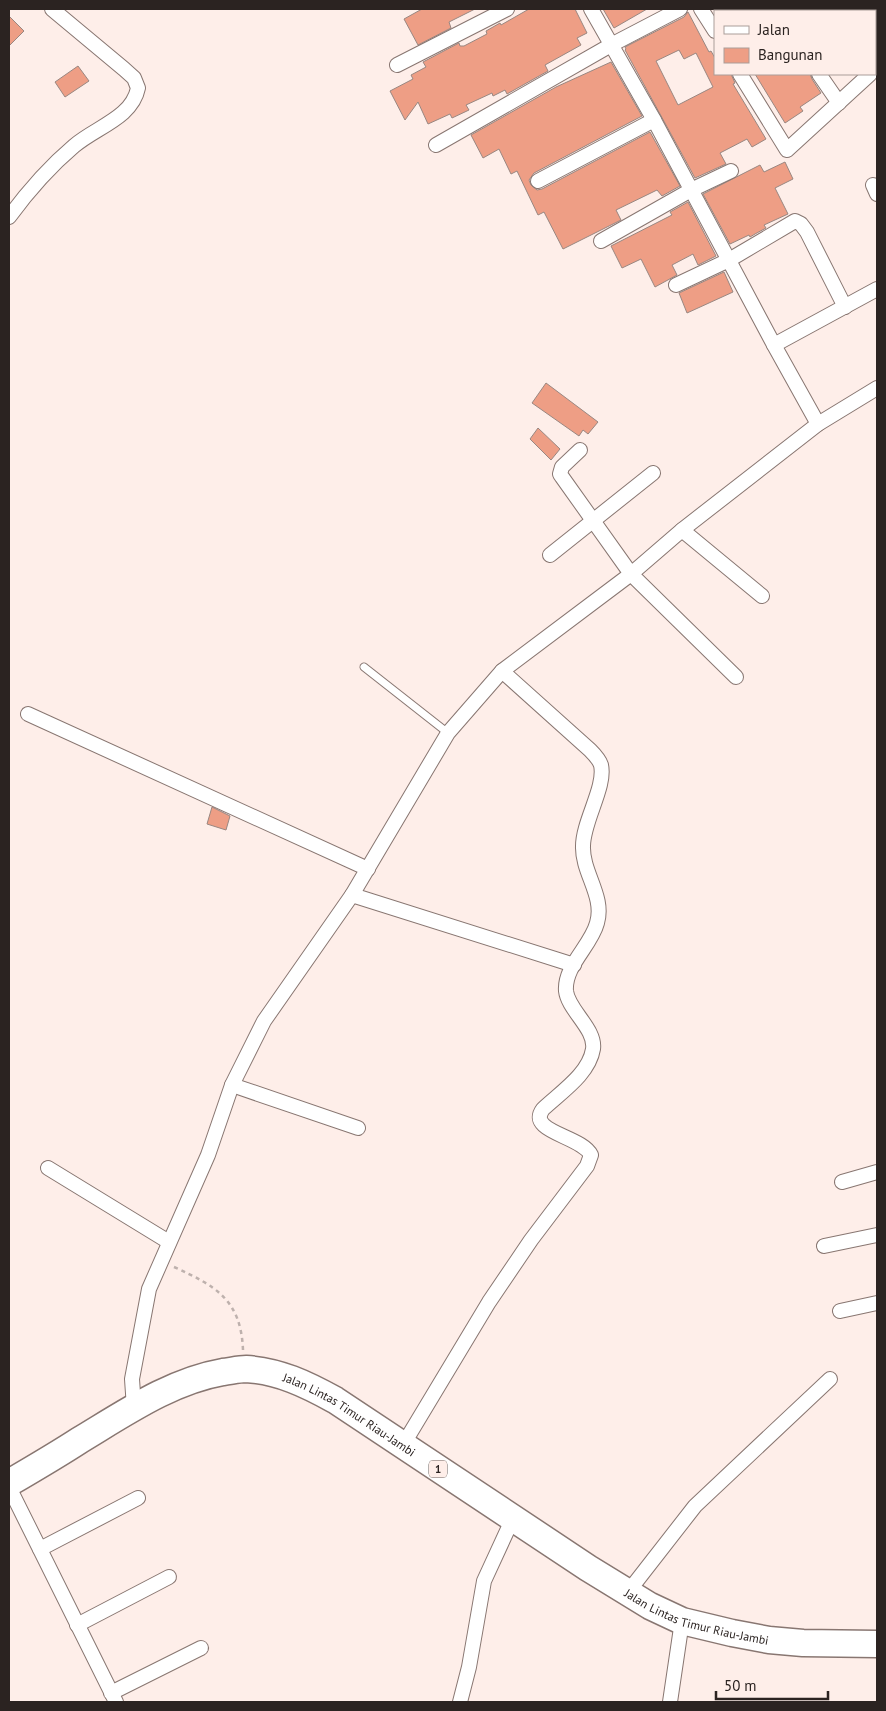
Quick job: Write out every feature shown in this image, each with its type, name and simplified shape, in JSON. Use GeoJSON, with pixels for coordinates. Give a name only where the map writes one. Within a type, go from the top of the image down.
{"type":"FeatureCollection","features":[{"type":"Feature","properties":{"kind":"highway","name":"Jalan Lintas Timur Riau-Jambi"},"geometry":{"type":"LineString","coordinates":[[9,1485],[134,1408],[180,1385],[207,1375],[244,1369],[284,1376],[308,1385],[334,1400],[650,1606],[682,1621],[769,1640],[802,1643],[877,1644]]}},
{"type":"Feature","properties":{"kind":"street"},"geometry":{"type":"LineString","coordinates":[[9,217],[37,180],[75,144],[122,114],[132,105],[138,88],[134,78],[52,9]]}},
{"type":"Feature","properties":{"kind":"street"},"geometry":{"type":"LineString","coordinates":[[396,65],[507,9]]}},
{"type":"Feature","properties":{"kind":"street"},"geometry":{"type":"LineString","coordinates":[[591,9],[654,120],[818,424]]}},
{"type":"Feature","properties":{"kind":"street"},"geometry":{"type":"LineString","coordinates":[[436,145],[611,45],[680,9]]}},
{"type":"Feature","properties":{"kind":"street"},"geometry":{"type":"LineString","coordinates":[[701,9],[714,30]]}},
{"type":"Feature","properties":{"kind":"street"},"geometry":{"type":"LineString","coordinates":[[741,75],[787,150],[869,75]]}},
{"type":"Feature","properties":{"kind":"street"},"geometry":{"type":"LineString","coordinates":[[820,75],[838,103]]}},
{"type":"Feature","properties":{"kind":"street"},"geometry":{"type":"LineString","coordinates":[[538,181],[654,120]]}},
{"type":"Feature","properties":{"kind":"street"},"geometry":{"type":"LineString","coordinates":[[601,241],[691,190],[731,171]]}},
{"type":"Feature","properties":{"kind":"street"},"geometry":{"type":"LineString","coordinates":[[676,285],[729,260],[792,222],[797,222],[807,232],[845,307]]}},
{"type":"Feature","properties":{"kind":"street"},"geometry":{"type":"LineString","coordinates":[[774,345],[877,289]]}},
{"type":"Feature","properties":{"kind":"street"},"geometry":{"type":"LineString","coordinates":[[134,1408],[132,1380],[149,1288],[208,1155],[232,1084],[264,1022],[352,895],[448,733],[502,671],[631,574],[682,530],[818,424],[877,388]]}},
{"type":"Feature","properties":{"kind":"street"},"geometry":{"type":"LineString","coordinates":[[580,450],[562,468],[560,474],[631,574],[736,677]]}},
{"type":"Feature","properties":{"kind":"street"},"geometry":{"type":"LineString","coordinates":[[550,555],[652,473]]}},
{"type":"Feature","properties":{"kind":"street"},"geometry":{"type":"LineString","coordinates":[[682,530],[762,596]]}},
{"type":"Feature","properties":{"kind":"street"},"geometry":{"type":"LineString","coordinates":[[403,1445],[489,1302],[531,1240],[587,1166],[591,1156],[584,1146],[541,1124],[539,1114],[578,1076],[589,1061],[594,1046],[589,1032],[568,998],[566,991],[568,977],[591,940],[600,909],[586,868],[582,845],[584,831],[601,778],[601,766],[590,750],[502,671]]}},
{"type":"Feature","properties":{"kind":"street"},"geometry":{"type":"LineString","coordinates":[[28,714],[368,869]]}},
{"type":"Feature","properties":{"kind":"street"},"geometry":{"type":"LineString","coordinates":[[352,895],[574,965]]}},
{"type":"Feature","properties":{"kind":"street"},"geometry":{"type":"LineString","coordinates":[[232,1084],[358,1128]]}},
{"type":"Feature","properties":{"kind":"street"},"geometry":{"type":"LineString","coordinates":[[48,1168],[169,1242]]}},
{"type":"Feature","properties":{"kind":"street"},"geometry":{"type":"LineString","coordinates":[[842,1182],[877,1172]]}},
{"type":"Feature","properties":{"kind":"street"},"geometry":{"type":"LineString","coordinates":[[824,1246],[877,1235]]}},
{"type":"Feature","properties":{"kind":"street"},"geometry":{"type":"LineString","coordinates":[[840,1311],[877,1304]]}},
{"type":"Feature","properties":{"kind":"street"},"geometry":{"type":"LineString","coordinates":[[628,1592],[695,1506],[830,1378]]}},
{"type":"Feature","properties":{"kind":"street"},"geometry":{"type":"LineString","coordinates":[[9,1485],[114,1698],[201,1648]]}},
{"type":"Feature","properties":{"kind":"street"},"geometry":{"type":"LineString","coordinates":[[40,1549],[138,1498]]}},
{"type":"Feature","properties":{"kind":"street"},"geometry":{"type":"LineString","coordinates":[[460,1702],[469,1667],[484,1581],[513,1518]]}},
{"type":"Feature","properties":{"kind":"street"},"geometry":{"type":"LineString","coordinates":[[77,1624],[169,1577]]}},
{"type":"Feature","properties":{"kind":"street"},"geometry":{"type":"LineString","coordinates":[[670,1702],[682,1621]]}},
{"type":"Feature","properties":{"kind":"lane"},"geometry":{"type":"LineString","coordinates":[[364,667],[448,733]]}},
{"type":"Feature","properties":{"kind":"path"},"geometry":{"type":"LineString","coordinates":[[160,1260],[204,1280],[230,1303],[242,1338],[244,1369]]}},
{"type":"Feature","properties":{"kind":"building"},"geometry":{"type":"Polygon","coordinates":[[[422,9],[475,9],[449,22],[451,28],[418,45],[404,19],[422,9]]]}},
{"type":"Feature","properties":{"kind":"building"},"geometry":{"type":"Polygon","coordinates":[[[529,9],[575,9],[587,33],[577,38],[581,45],[545,65],[548,71],[507,94],[505,90],[493,96],[492,93],[466,105],[469,110],[452,118],[450,114],[428,124],[418,102],[405,120],[390,91],[413,79],[411,75],[426,67],[423,62],[459,43],[460,46],[464,46],[487,34],[486,31],[500,23],[501,25],[529,9]]]}},
{"type":"Feature","properties":{"kind":"building"},"geometry":{"type":"Polygon","coordinates":[[[603,9],[647,9],[614,28],[603,9]]]}},
{"type":"Feature","properties":{"kind":"building"},"geometry":{"type":"Polygon","coordinates":[[[688,12],[709,52],[711,51],[714,56],[714,75],[731,75],[735,83],[733,84],[766,139],[752,147],[747,139],[720,153],[726,164],[695,178],[625,47],[684,17],[688,12]],[[679,50],[656,61],[678,105],[713,87],[696,53],[684,59],[679,50]]]}},
{"type":"Feature","properties":{"kind":"building"},"geometry":{"type":"Polygon","coordinates":[[[9,16],[24,31],[9,46],[9,16]]]}},
{"type":"Feature","properties":{"kind":"building"},"geometry":{"type":"Polygon","coordinates":[[[611,62],[642,116],[534,173],[529,180],[531,185],[537,190],[542,189],[650,132],[680,186],[662,196],[657,190],[616,210],[621,220],[563,249],[544,212],[538,215],[517,171],[511,174],[499,149],[483,158],[471,135],[556,87],[611,62]]]}},
{"type":"Feature","properties":{"kind":"building"},"geometry":{"type":"Polygon","coordinates":[[[78,66],[89,81],[65,97],[55,82],[78,66]]]}},
{"type":"Feature","properties":{"kind":"building"},"geometry":{"type":"Polygon","coordinates":[[[756,75],[810,75],[821,93],[800,107],[803,111],[785,123],[756,75]]]}},
{"type":"Feature","properties":{"kind":"building"},"geometry":{"type":"Polygon","coordinates":[[[785,162],[793,179],[775,188],[788,214],[764,225],[766,228],[750,237],[749,235],[730,244],[703,194],[760,165],[764,172],[785,162]]]}},
{"type":"Feature","properties":{"kind":"building"},"geometry":{"type":"Polygon","coordinates":[[[688,202],[716,256],[698,265],[693,254],[672,265],[677,275],[655,287],[641,259],[622,268],[611,246],[672,215],[670,212],[688,202]]]}},
{"type":"Feature","properties":{"kind":"building"},"geometry":{"type":"Polygon","coordinates":[[[724,272],[733,292],[687,313],[679,293],[724,272]]]}},
{"type":"Feature","properties":{"kind":"building"},"geometry":{"type":"Polygon","coordinates":[[[546,383],[598,422],[588,434],[583,430],[579,436],[532,403],[546,383]]]}},
{"type":"Feature","properties":{"kind":"building"},"geometry":{"type":"Polygon","coordinates":[[[538,428],[560,449],[551,460],[530,439],[538,428]]]}},
{"type":"Feature","properties":{"kind":"building"},"geometry":{"type":"Polygon","coordinates":[[[212,807],[230,816],[226,830],[207,824],[212,807]]]}}]}
